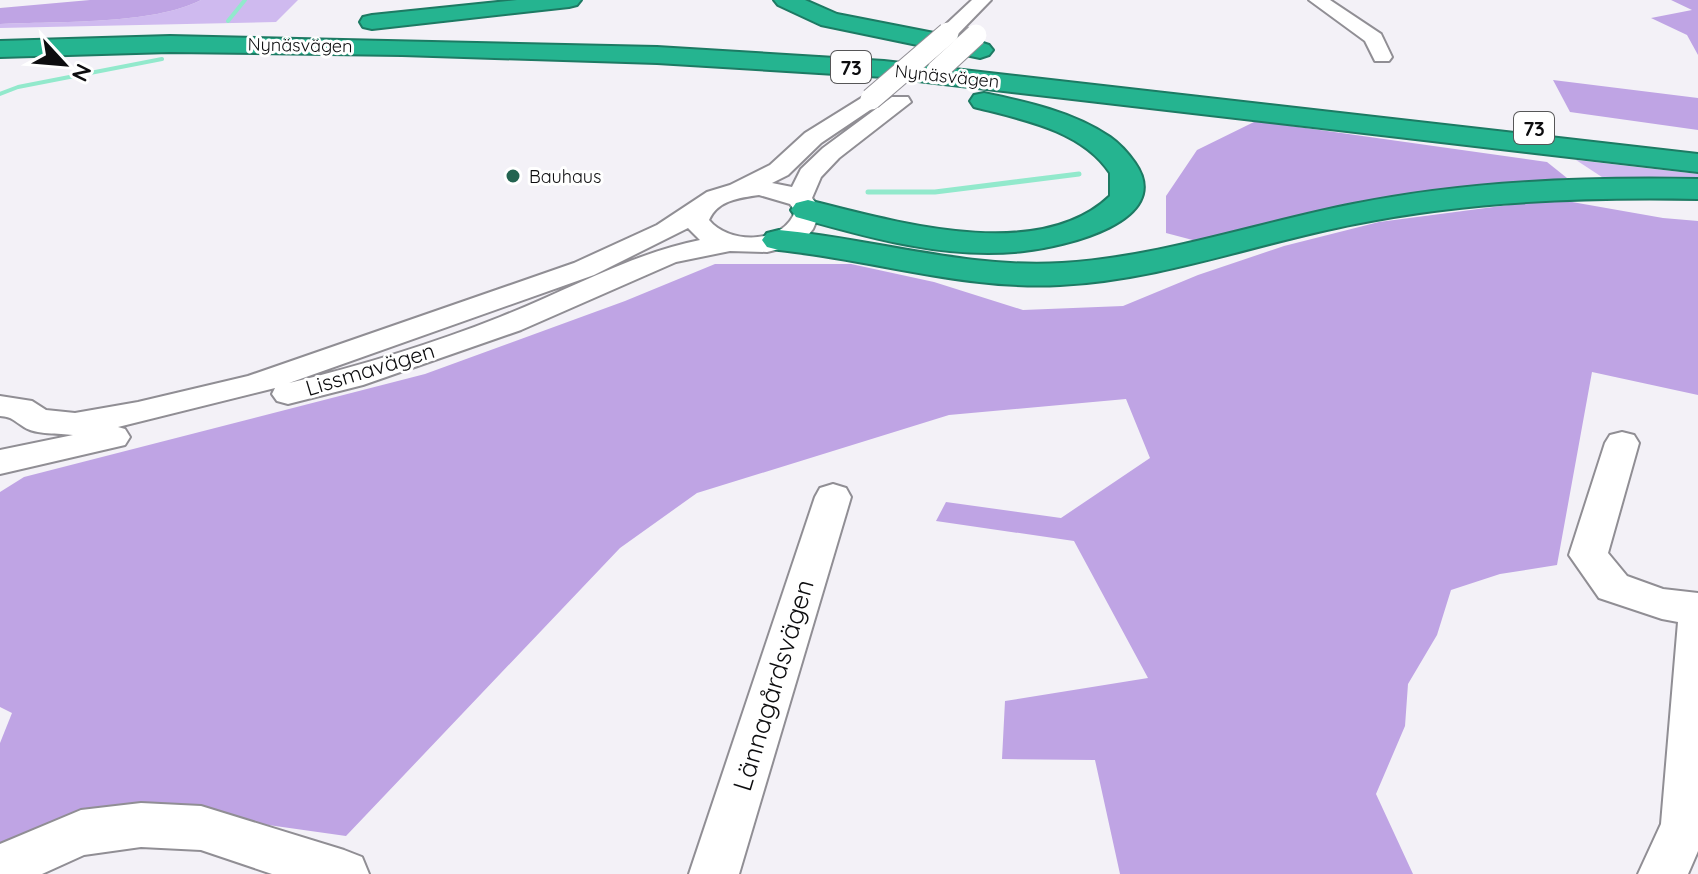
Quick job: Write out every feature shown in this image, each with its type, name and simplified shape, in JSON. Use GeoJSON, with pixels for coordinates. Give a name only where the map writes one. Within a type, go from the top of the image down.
{"type":"FeatureCollection","features":[{"type":"Feature","properties":{"kind":"highway"},"geometry":{"type":"LineString","coordinates":[[170,32],[344,24],[482,12],[569,0]]}},
{"type":"Feature","properties":{"kind":"highway"},"geometry":{"type":"LineString","coordinates":[[786,0],[809,12],[870,30],[1002,53]]}},
{"type":"Feature","properties":{"kind":"highway","name":"Nynäsvägen"},"geometry":{"type":"LineString","coordinates":[[0,35],[170,32],[414,34],[664,42],[901,58],[1371,107],[1698,149]]}},
{"type":"Feature","properties":{"kind":"highway","name":"Nynäsvägen"},"geometry":{"type":"LineString","coordinates":[[0,49],[170,44],[402,47],[657,55],[900,71],[1698,163]]}},
{"type":"Feature","properties":{"kind":"highway"},"geometry":{"type":"LineString","coordinates":[[657,55],[853,77],[988,102],[1072,128],[1120,162],[1128,179],[1128,195],[1111,214],[1084,228],[1011,242],[954,240],[896,233],[804,205]]}},
{"type":"Feature","properties":{"kind":"highway"},"geometry":{"type":"LineString","coordinates":[[1119,71],[1371,107]]}},
{"type":"Feature","properties":{"kind":"highway"},"geometry":{"type":"LineString","coordinates":[[779,240],[832,244],[937,266],[1002,273],[1059,274],[1158,262],[1349,215],[1448,198],[1589,188],[1698,189]]}},
{"type":"Feature","properties":{"kind":"street"},"geometry":{"type":"LineString","coordinates":[[735,191],[779,170],[813,138],[871,99],[982,0]]}},
{"type":"Feature","properties":{"kind":"street"},"geometry":{"type":"LineString","coordinates":[[1318,0],[1374,38],[1382,57]]}},
{"type":"Feature","properties":{"kind":"street"},"geometry":{"type":"LineString","coordinates":[[779,240],[797,232],[808,222],[804,205],[810,174],[831,153],[900,102],[976,35],[1004,2]]}},
{"type":"Feature","properties":{"kind":"street"},"geometry":{"type":"LineString","coordinates":[[735,191],[759,188],[782,192],[804,205]]}},
{"type":"Feature","properties":{"kind":"street","name":"Lissmavägen"},"geometry":{"type":"LineString","coordinates":[[0,406],[30,412],[36,420],[75,424],[138,413],[257,384],[584,269],[666,231],[703,205],[735,191]]}},
{"type":"Feature","properties":{"kind":"street"},"geometry":{"type":"LineString","coordinates":[[703,205],[696,220],[706,234],[728,243]]}},
{"type":"Feature","properties":{"kind":"street","name":"Lissmavägen"},"geometry":{"type":"LineString","coordinates":[[0,462],[164,426],[352,378],[510,324],[668,255],[728,243],[754,245],[779,240]]}},
{"type":"Feature","properties":{"kind":"street"},"geometry":{"type":"LineString","coordinates":[[0,462],[28,441],[35,430],[36,420]]}},
{"type":"Feature","properties":{"kind":"street"},"geometry":{"type":"LineString","coordinates":[[1622,443],[1588,555],[1613,587],[1662,604],[1698,609]]}},
{"type":"Feature","properties":{"kind":"street","name":"Lännagårdsvägen"},"geometry":{"type":"LineString","coordinates":[[714,874],[833,497]]}},
{"type":"Feature","properties":{"kind":"street"},"geometry":{"type":"LineString","coordinates":[[1663,874],[1685,825],[1698,622]]}},
{"type":"Feature","properties":{"kind":"street"},"geometry":{"type":"LineString","coordinates":[[0,868],[81,833],[141,825],[201,828],[344,874]]}},
{"type":"Feature","properties":{"kind":"shaded area"},"geometry":{"type":"Polygon","coordinates":[[[90,0],[201,0],[181,8],[131,18],[0,24],[0,8],[90,0]]]}},
{"type":"Feature","properties":{"kind":"shaded area"},"geometry":{"type":"Polygon","coordinates":[[[201,0],[298,0],[276,22],[0,28],[0,24],[131,18],[181,8],[201,0]]]}},
{"type":"Feature","properties":{"kind":"shaded area"},"geometry":{"type":"Polygon","coordinates":[[[1671,0],[1698,0],[1698,55],[1687,35],[1651,18],[1692,10],[1671,0]]]}},
{"type":"Feature","properties":{"kind":"shaded area"},"geometry":{"type":"Polygon","coordinates":[[[1553,80],[1698,98],[1698,130],[1570,112],[1553,80]]]}},
{"type":"Feature","properties":{"kind":"shaded area"},"geometry":{"type":"Polygon","coordinates":[[[1256,121],[1547,162],[1567,178],[1422,194],[1204,243],[1166,233],[1166,196],[1197,150],[1256,121]]]}},
{"type":"Feature","properties":{"kind":"shaded area"},"geometry":{"type":"Polygon","coordinates":[[[1576,160],[1698,174],[1698,185],[1611,183],[1576,160]]]}},
{"type":"Feature","properties":{"kind":"shaded area"},"geometry":{"type":"Polygon","coordinates":[[[1555,199],[1698,221],[1698,395],[1592,372],[1557,565],[1500,574],[1451,590],[1437,635],[1408,684],[1405,726],[1376,794],[1413,874],[1120,874],[1095,760],[1002,759],[1005,701],[1148,678],[1074,541],[936,521],[946,502],[1061,518],[1150,458],[1126,399],[949,415],[697,493],[620,548],[346,836],[219,818],[0,853],[0,743],[12,713],[0,707],[0,492],[24,477],[425,374],[625,301],[715,264],[851,264],[934,282],[1023,310],[1123,306],[1198,275],[1284,246],[1379,222],[1555,199]]]}},
{"type":"Feature","properties":{"kind":"waterway"},"geometry":{"type":"LineString","coordinates":[[228,21],[245,0]]}},
{"type":"Feature","properties":{"kind":"waterway"},"geometry":{"type":"LineString","coordinates":[[0,94],[18,87],[162,59]]}},
{"type":"Feature","properties":{"kind":"waterway"},"geometry":{"type":"LineString","coordinates":[[868,192],[935,192],[1079,174]]}},
{"type":"Feature","properties":{"kind":"place","name":"Bauhaus"},"geometry":{"type":"Point","coordinates":[513,176]}}]}
